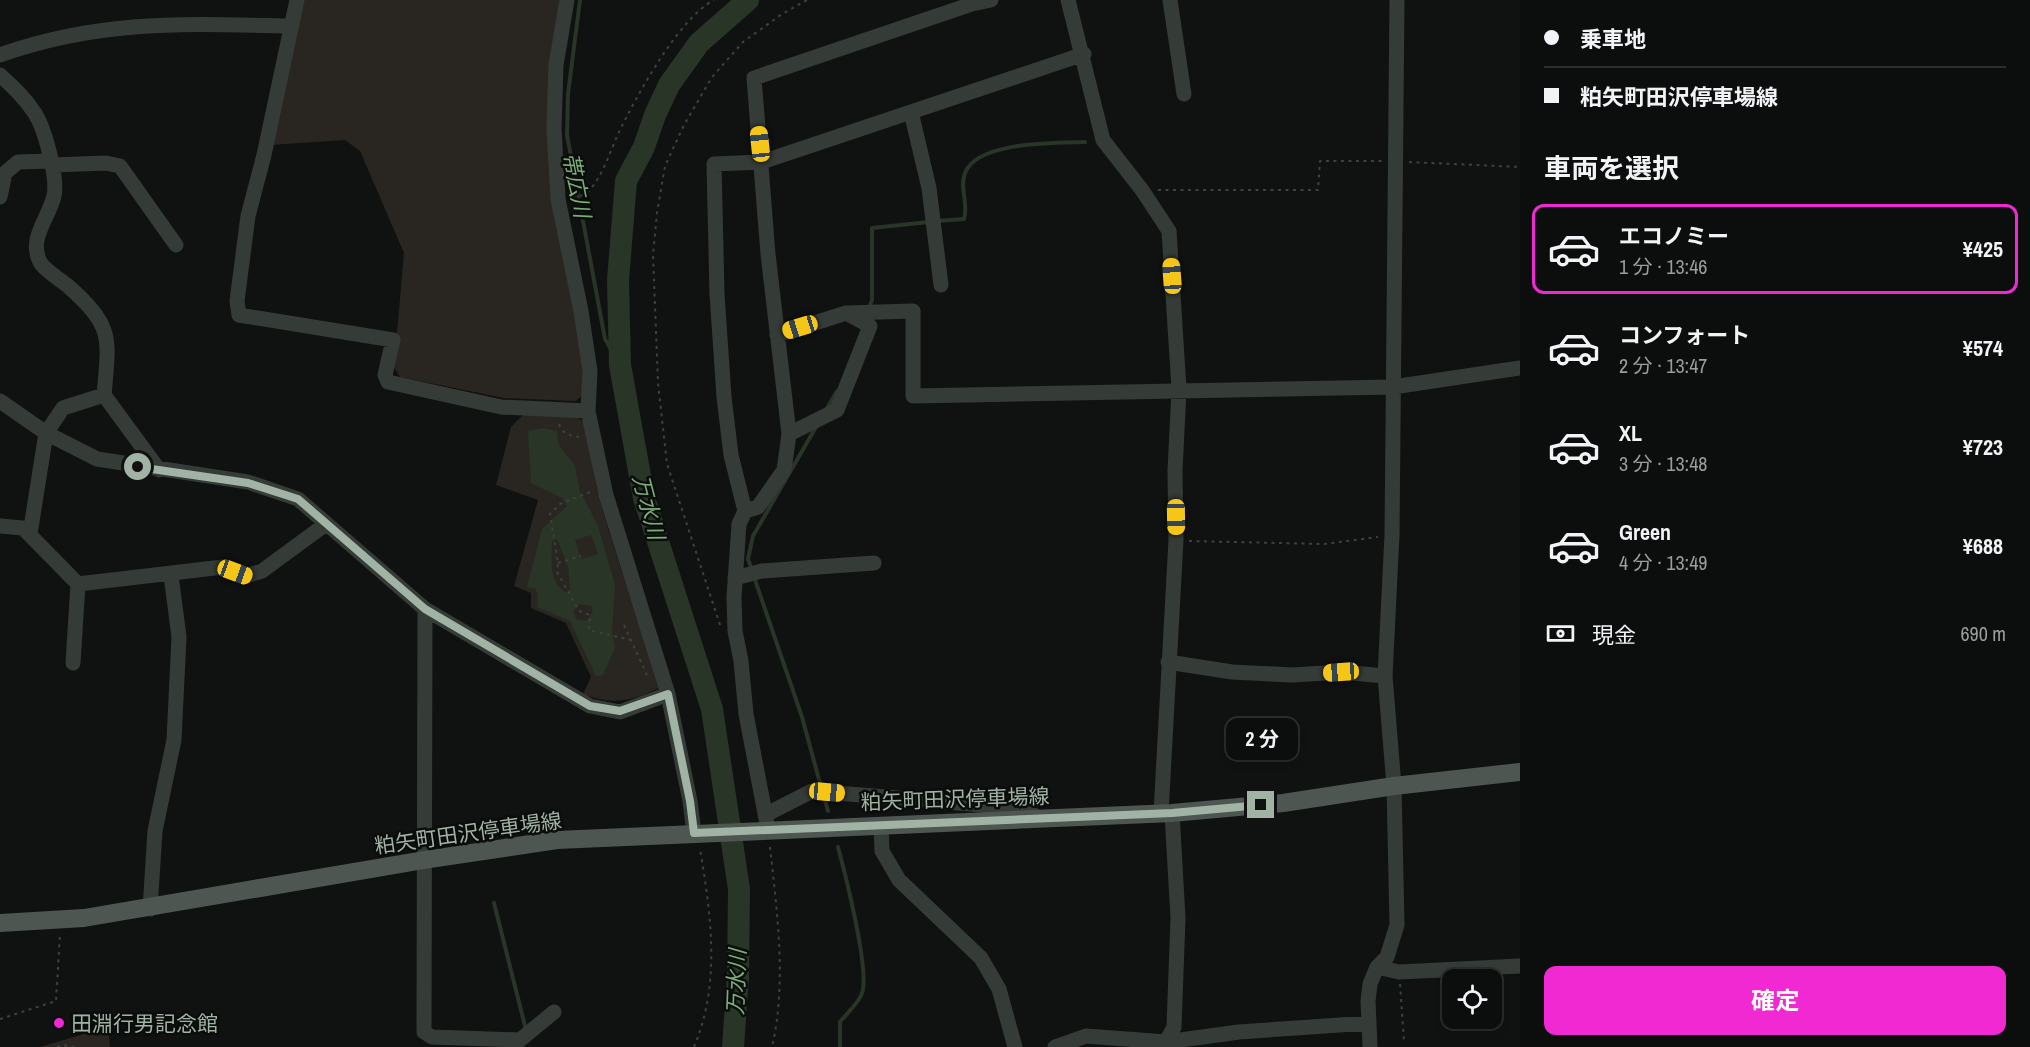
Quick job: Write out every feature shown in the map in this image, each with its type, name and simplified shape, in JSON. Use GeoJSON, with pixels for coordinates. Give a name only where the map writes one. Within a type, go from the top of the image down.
{"type":"FeatureCollection","features":[{"type":"Feature","properties":{"kind":"main road","name":"粕矢町田沢停車場線"},"geometry":{"type":"LineString","coordinates":[[0,923],[84,918],[150,909],[424,860],[557,840],[698,833],[764,825],[881,825],[1166,813],[1284,803],[1394,786],[1520,772]]}},
{"type":"Feature","properties":{"kind":"street"},"geometry":{"type":"LineString","coordinates":[[297,0],[264,155],[248,216],[237,301],[238,315],[393,340],[385,375],[388,382],[501,406],[588,411]]}},
{"type":"Feature","properties":{"kind":"street"},"geometry":{"type":"LineString","coordinates":[[567,0],[556,65],[554,128],[558,199],[581,311],[590,370],[588,411],[606,495],[641,599],[668,694],[698,833]]}},
{"type":"Feature","properties":{"kind":"street"},"geometry":{"type":"LineString","coordinates":[[745,511],[758,507],[784,470],[789,434],[768,254],[754,78],[972,4],[992,0]]}},
{"type":"Feature","properties":{"kind":"street"},"geometry":{"type":"LineString","coordinates":[[1068,0],[1103,140],[1142,190],[1169,231],[1179,389],[1175,471],[1176,540],[1168,662],[1166,813],[1178,918],[1174,1027],[1166,1045]]}},
{"type":"Feature","properties":{"kind":"street"},"geometry":{"type":"LineString","coordinates":[[1170,0],[1184,94]]}},
{"type":"Feature","properties":{"kind":"street"},"geometry":{"type":"LineString","coordinates":[[1370,1047],[1370,984],[1377,967],[1387,957],[1397,925],[1394,786],[1386,676],[1392,535],[1397,0]]}},
{"type":"Feature","properties":{"kind":"street"},"geometry":{"type":"LineString","coordinates":[[0,56],[62,38],[122,27],[162,24],[291,26]]}},
{"type":"Feature","properties":{"kind":"street"},"geometry":{"type":"LineString","coordinates":[[1047,818],[982,805],[820,792],[764,825],[735,632],[745,575],[739,524],[745,511],[731,455],[724,397],[717,294],[714,164],[762,162],[1083,54]]}},
{"type":"Feature","properties":{"kind":"street"},"geometry":{"type":"LineString","coordinates":[[0,75],[24,98],[37,115],[54,174],[54,196],[36,239],[40,262],[88,303],[103,323],[108,347],[104,395],[159,470]]}},
{"type":"Feature","properties":{"kind":"street"},"geometry":{"type":"LineString","coordinates":[[911,112],[929,188],[941,285]]}},
{"type":"Feature","properties":{"kind":"street"},"geometry":{"type":"LineString","coordinates":[[0,197],[5,173],[18,162],[105,163],[120,166],[176,245]]}},
{"type":"Feature","properties":{"kind":"street"},"geometry":{"type":"LineString","coordinates":[[777,334],[860,316],[913,311],[913,396],[1179,389],[1394,387],[1520,368]]}},
{"type":"Feature","properties":{"kind":"street"},"geometry":{"type":"LineString","coordinates":[[789,434],[837,411],[860,316]]}},
{"type":"Feature","properties":{"kind":"street"},"geometry":{"type":"LineString","coordinates":[[30,534],[46,433],[63,408],[104,395]]}},
{"type":"Feature","properties":{"kind":"street"},"geometry":{"type":"LineString","coordinates":[[0,401],[46,433],[98,459],[248,483],[298,499],[425,609],[590,706],[620,711],[668,694]]}},
{"type":"Feature","properties":{"kind":"street"},"geometry":{"type":"LineString","coordinates":[[78,584],[171,575],[223,567],[246,576],[262,571],[326,524]]}},
{"type":"Feature","properties":{"kind":"street"},"geometry":{"type":"LineString","coordinates":[[0,526],[23,528],[78,584],[73,663]]}},
{"type":"Feature","properties":{"kind":"street"},"geometry":{"type":"LineString","coordinates":[[745,575],[874,563]]}},
{"type":"Feature","properties":{"kind":"street"},"geometry":{"type":"LineString","coordinates":[[150,909],[155,831],[174,740],[179,637],[171,575]]}},
{"type":"Feature","properties":{"kind":"street"},"geometry":{"type":"LineString","coordinates":[[425,609],[424,1032],[432,1037],[520,1040],[554,1012]]}},
{"type":"Feature","properties":{"kind":"street"},"geometry":{"type":"LineString","coordinates":[[1168,662],[1232,672],[1293,675],[1341,672],[1386,676]]}},
{"type":"Feature","properties":{"kind":"street"},"geometry":{"type":"LineString","coordinates":[[881,825],[882,851],[899,880],[981,958],[999,989],[1015,1047]]}},
{"type":"Feature","properties":{"kind":"street"},"geometry":{"type":"LineString","coordinates":[[1377,967],[1399,972],[1520,966]]}},
{"type":"Feature","properties":{"kind":"street"},"geometry":{"type":"LineString","coordinates":[[1055,1047],[1086,1036],[1166,1045],[1239,1032],[1369,1023]]}},
{"type":"Feature","properties":{"kind":"path"},"geometry":{"type":"LineString","coordinates":[[569,198],[584,195],[607,161],[630,108],[652,72],[685,27],[707,4],[714,0]]}},
{"type":"Feature","properties":{"kind":"path"},"geometry":{"type":"LineString","coordinates":[[723,634],[667,464],[658,383],[653,255],[657,213],[665,166],[684,125],[712,77],[744,42],[782,14],[807,0]]}},
{"type":"Feature","properties":{"kind":"path"},"geometry":{"type":"LineString","coordinates":[[1142,190],[1318,190],[1320,160],[1520,166]]}},
{"type":"Feature","properties":{"kind":"path"},"geometry":{"type":"LineString","coordinates":[[590,492],[560,504],[550,514],[558,563],[557,572],[579,611],[590,615],[589,630],[631,640]]}},
{"type":"Feature","properties":{"kind":"path"},"geometry":{"type":"LineString","coordinates":[[1176,540],[1324,544],[1392,535]]}},
{"type":"Feature","properties":{"kind":"path"},"geometry":{"type":"LineString","coordinates":[[558,563],[581,556]]}},
{"type":"Feature","properties":{"kind":"path"},"geometry":{"type":"LineString","coordinates":[[624,625],[648,679]]}},
{"type":"Feature","properties":{"kind":"path"},"geometry":{"type":"LineString","coordinates":[[764,825],[779,936],[778,1021],[772,1047]]}},
{"type":"Feature","properties":{"kind":"path"},"geometry":{"type":"LineString","coordinates":[[694,1047],[702,1029],[712,968],[711,919],[698,833]]}},
{"type":"Feature","properties":{"kind":"path"},"geometry":{"type":"LineString","coordinates":[[0,1019],[56,1001],[60,928]]}},
{"type":"Feature","properties":{"kind":"path"},"geometry":{"type":"LineString","coordinates":[[1399,972],[1404,1041]]}},
{"type":"Feature","properties":{"kind":"path"},"geometry":{"type":"LineString","coordinates":[[57,1047],[62,1045],[75,1047]]}},
{"type":"Feature","properties":{"kind":"shaded area"},"geometry":{"type":"Polygon","coordinates":[[[303,0],[562,0],[552,65],[585,394],[575,401],[504,398],[400,377],[394,367],[404,253],[360,151],[345,140],[270,145],[303,0]]]}},
{"type":"Feature","properties":{"kind":"shaded area"},"geometry":{"type":"Polygon","coordinates":[[[525,413],[565,415],[583,422],[598,494],[658,688],[648,693],[630,699],[612,701],[583,694],[591,677],[566,623],[531,608],[531,593],[514,586],[538,500],[496,485],[511,427],[525,413]]]}},
{"type":"Feature","properties":{"kind":"shaded area"},"geometry":{"type":"Polygon","coordinates":[[[544,428],[557,431],[559,445],[575,466],[580,491],[598,526],[615,585],[612,631],[615,648],[603,675],[596,676],[570,621],[537,607],[538,594],[535,589],[527,587],[542,529],[567,506],[562,498],[531,483],[528,431],[544,428]],[[591,535],[575,540],[581,559],[598,554],[591,535]],[[557,539],[552,541],[554,576],[560,588],[566,593],[570,589],[568,566],[557,539]],[[580,604],[573,611],[576,619],[587,621],[593,611],[591,606],[580,604]]]}},
{"type":"Feature","properties":{"kind":"shaded area"},"geometry":{"type":"Polygon","coordinates":[[[108,1027],[110,1047],[40,1047],[108,1027]]]}},
{"type":"Feature","properties":{"kind":"waterway","name":"帯広川"},"geometry":{"type":"LineString","coordinates":[[580,0],[568,94],[567,135],[605,339],[620,365]]}},
{"type":"Feature","properties":{"kind":"waterway","name":"万水川"},"geometry":{"type":"LineString","coordinates":[[733,1047],[738,977],[739,889],[712,709],[644,498],[620,365],[618,280],[626,181],[644,147],[655,115],[669,85],[699,43],[748,0]]}},
{"type":"Feature","properties":{"kind":"waterway"},"geometry":{"type":"LineString","coordinates":[[937,221],[964,219],[963,179],[972,163],[985,155],[1019,146],[1085,142]]}},
{"type":"Feature","properties":{"kind":"waterway"},"geometry":{"type":"LineString","coordinates":[[869,308],[872,300],[872,228],[929,222]]}},
{"type":"Feature","properties":{"kind":"waterway"},"geometry":{"type":"LineString","coordinates":[[826,410],[837,391]]}},
{"type":"Feature","properties":{"kind":"waterway"},"geometry":{"type":"LineString","coordinates":[[752,570],[748,559],[753,536],[816,427]]}},
{"type":"Feature","properties":{"kind":"waterway"},"geometry":{"type":"LineString","coordinates":[[754,577],[802,717],[821,787]]}},
{"type":"Feature","properties":{"kind":"waterway"},"geometry":{"type":"LineString","coordinates":[[824,797],[828,811]]}},
{"type":"Feature","properties":{"kind":"waterway"},"geometry":{"type":"LineString","coordinates":[[838,847],[856,921],[864,981],[860,997],[840,1022],[840,1047]]}},
{"type":"Feature","properties":{"kind":"waterway"},"geometry":{"type":"LineString","coordinates":[[494,903],[526,1030]]}},
{"type":"Feature","properties":{"kind":"place","name":"田淵行男記念館"},"geometry":{"type":"Point","coordinates":[59,1023]}},
{"type":"Feature","properties":{"kind":"route"},"geometry":{"type":"LineString","coordinates":[[138,467],[248,483],[298,499],[425,609],[590,706],[620,711],[668,694],[690,801],[694,833],[1172,813],[1261,805]]}}]}
